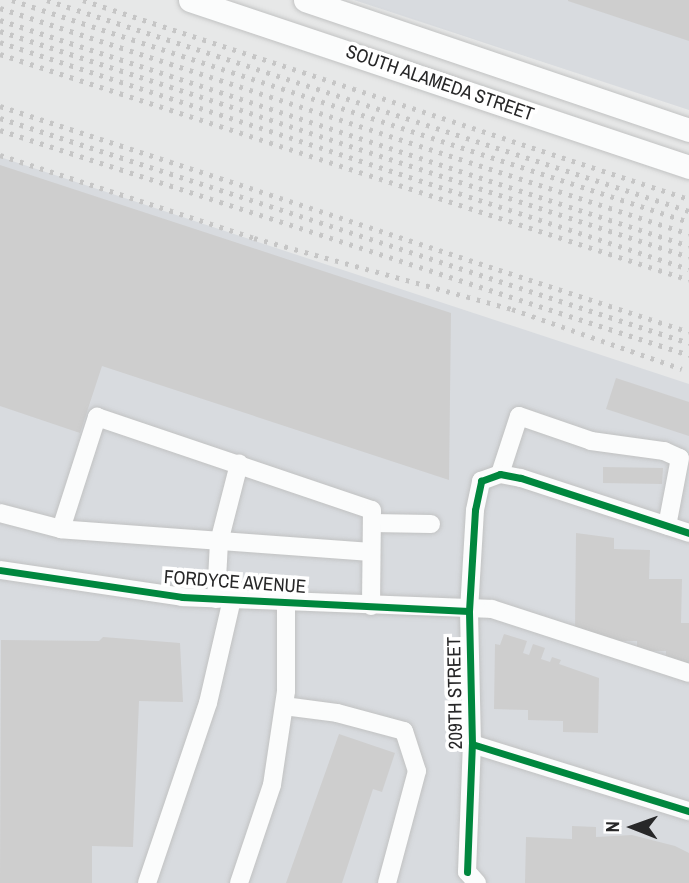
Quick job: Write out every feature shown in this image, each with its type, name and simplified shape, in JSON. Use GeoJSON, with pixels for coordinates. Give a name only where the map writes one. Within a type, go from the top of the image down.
{"type":"FeatureCollection","features":[{"type":"Feature","properties":{"kind":"main road","name":"SOUTH ALAMEDA STREET"},"geometry":{"type":"LineString","coordinates":[[190,0],[689,167]]}},
{"type":"Feature","properties":{"kind":"main road","name":"SOUTH ALAMEDA STREET"},"geometry":{"type":"LineString","coordinates":[[305,0],[353,8],[689,130]]}},
{"type":"Feature","properties":{"kind":"main road"},"geometry":{"type":"LineString","coordinates":[[340,49],[353,8]]}},
{"type":"Feature","properties":{"kind":"street","name":"209TH STREET"},"geometry":{"type":"LineString","coordinates":[[472,878],[469,611],[477,492],[495,475],[519,416],[591,441],[664,452],[680,458],[667,526]]}},
{"type":"Feature","properties":{"kind":"street"},"geometry":{"type":"LineString","coordinates":[[61,529],[97,417],[372,510],[371,606]]}},
{"type":"Feature","properties":{"kind":"street"},"geometry":{"type":"LineString","coordinates":[[148,883],[208,703],[224,599],[219,542],[239,464]]}},
{"type":"Feature","properties":{"kind":"street"},"geometry":{"type":"LineString","coordinates":[[495,475],[689,533]]}},
{"type":"Feature","properties":{"kind":"street"},"geometry":{"type":"LineString","coordinates":[[0,513],[61,529],[371,552]]}},
{"type":"Feature","properties":{"kind":"street"},"geometry":{"type":"LineString","coordinates":[[372,523],[431,524]]}},
{"type":"Feature","properties":{"kind":"street","name":"FORDYCE AVENUE"},"geometry":{"type":"LineString","coordinates":[[0,570],[66,583],[224,599],[469,611],[492,609],[689,673]]}},
{"type":"Feature","properties":{"kind":"street"},"geometry":{"type":"LineString","coordinates":[[239,883],[272,785],[284,706],[286,602]]}},
{"type":"Feature","properties":{"kind":"street"},"geometry":{"type":"LineString","coordinates":[[284,706],[337,713],[404,731],[417,771],[387,883]]}},
{"type":"Feature","properties":{"kind":"street"},"geometry":{"type":"LineString","coordinates":[[472,744],[689,811]]}},
{"type":"Feature","properties":{"kind":"shaded area"},"geometry":{"type":"Polygon","coordinates":[[[354,0],[689,0],[689,110],[354,0]]]}},
{"type":"Feature","properties":{"kind":"shaded area"},"geometry":{"type":"Polygon","coordinates":[[[0,157],[689,384],[689,883],[0,883],[0,157]]]}},
{"type":"Feature","properties":{"kind":"building"},"geometry":{"type":"Polygon","coordinates":[[[689,0],[689,41],[568,1],[689,0]]]}},
{"type":"Feature","properties":{"kind":"building"},"geometry":{"type":"Polygon","coordinates":[[[0,165],[451,313],[449,480],[102,366],[80,433],[0,406],[0,165]]]}},
{"type":"Feature","properties":{"kind":"building"},"geometry":{"type":"Polygon","coordinates":[[[616,378],[689,402],[689,436],[606,409],[616,378]]]}},
{"type":"Feature","properties":{"kind":"building"},"geometry":{"type":"Polygon","coordinates":[[[603,467],[663,468],[662,484],[603,483],[603,467]]]}},
{"type":"Feature","properties":{"kind":"building"},"geometry":{"type":"Polygon","coordinates":[[[576,533],[614,538],[614,549],[650,550],[649,579],[682,579],[681,623],[689,623],[689,668],[666,660],[666,651],[637,651],[637,641],[611,641],[575,628],[576,533]]]}},
{"type":"Feature","properties":{"kind":"building"},"geometry":{"type":"Polygon","coordinates":[[[504,634],[527,641],[523,653],[529,655],[533,644],[545,648],[541,659],[550,662],[552,657],[561,660],[559,664],[599,678],[598,733],[563,732],[563,721],[528,720],[528,710],[494,709],[495,644],[500,645],[504,634]]]}},
{"type":"Feature","properties":{"kind":"building"},"geometry":{"type":"Polygon","coordinates":[[[103,637],[180,643],[183,702],[139,701],[133,847],[92,846],[92,883],[0,883],[1,640],[99,641],[103,637]]]}},
{"type":"Feature","properties":{"kind":"building"},"geometry":{"type":"Polygon","coordinates":[[[339,734],[395,753],[382,792],[373,789],[342,883],[286,883],[339,734]]]}},
{"type":"Feature","properties":{"kind":"building"},"geometry":{"type":"Polygon","coordinates":[[[572,826],[596,827],[596,837],[632,835],[675,846],[689,853],[689,883],[525,883],[526,837],[572,839],[572,826]]]}},
{"type":"Feature","properties":{"kind":"railway"},"geometry":{"type":"LineString","coordinates":[[12,0],[689,222]]}},
{"type":"Feature","properties":{"kind":"railway"},"geometry":{"type":"LineString","coordinates":[[47,0],[689,211]]}},
{"type":"Feature","properties":{"kind":"railway"},"geometry":{"type":"LineString","coordinates":[[83,0],[689,199]]}},
{"type":"Feature","properties":{"kind":"railway"},"geometry":{"type":"LineString","coordinates":[[0,8],[689,234]]}},
{"type":"Feature","properties":{"kind":"railway"},"geometry":{"type":"LineString","coordinates":[[0,20],[689,246]]}},
{"type":"Feature","properties":{"kind":"railway"},"geometry":{"type":"LineString","coordinates":[[0,31],[689,257]]}},
{"type":"Feature","properties":{"kind":"railway"},"geometry":{"type":"LineString","coordinates":[[0,42],[689,269]]}},
{"type":"Feature","properties":{"kind":"railway"},"geometry":{"type":"LineString","coordinates":[[0,54],[689,280]]}},
{"type":"Feature","properties":{"kind":"railway"},"geometry":{"type":"LineString","coordinates":[[0,106],[689,332]]}},
{"type":"Feature","properties":{"kind":"railway"},"geometry":{"type":"LineString","coordinates":[[0,118],[689,343]]}},
{"type":"Feature","properties":{"kind":"railway"},"geometry":{"type":"LineString","coordinates":[[0,130],[689,355]]}},
{"type":"Feature","properties":{"kind":"railway"},"geometry":{"type":"LineString","coordinates":[[0,155],[254,238],[512,309],[682,369]]}},
{"type":"Feature","properties":{"kind":"cycle path"},"geometry":{"type":"LineString","coordinates":[[467,872],[472,744],[469,611],[475,510],[481,481],[500,474],[521,478],[689,533]]}},
{"type":"Feature","properties":{"kind":"cycle path"},"geometry":{"type":"LineString","coordinates":[[0,570],[182,597],[469,611]]}},
{"type":"Feature","properties":{"kind":"cycle path"},"geometry":{"type":"LineString","coordinates":[[472,744],[689,811]]}}]}
